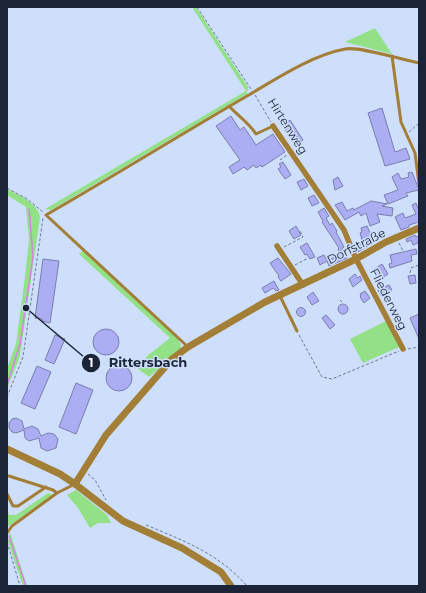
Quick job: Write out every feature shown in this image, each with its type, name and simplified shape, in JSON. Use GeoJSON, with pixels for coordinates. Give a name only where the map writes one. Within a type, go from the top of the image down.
{"type":"FeatureCollection","features":[{"type":"Feature","properties":{"kind":"street","name":"Hirtenweg"},"geometry":{"type":"LineString","coordinates":[[274,126],[344,230],[356,259]]}},
{"type":"Feature","properties":{"kind":"street","name":"Dorfstraße"},"geometry":{"type":"LineString","coordinates":[[75,484],[106,435],[172,359],[188,347],[260,306],[356,259],[397,237],[419,228]]}},
{"type":"Feature","properties":{"kind":"street"},"geometry":{"type":"LineString","coordinates":[[278,248],[303,285]]}},
{"type":"Feature","properties":{"kind":"street","name":"Fliederweg"},"geometry":{"type":"LineString","coordinates":[[356,259],[403,349]]}},
{"type":"Feature","properties":{"kind":"street"},"geometry":{"type":"LineString","coordinates":[[7,449],[75,484],[123,521],[182,548],[221,572],[231,586]]}},
{"type":"Feature","properties":{"kind":"lane"},"geometry":{"type":"LineString","coordinates":[[188,347],[46,214],[298,67],[336,51],[347,48],[392,56],[419,63]]}},
{"type":"Feature","properties":{"kind":"lane"},"geometry":{"type":"LineString","coordinates":[[392,56],[401,122],[415,153],[419,184]]}},
{"type":"Feature","properties":{"kind":"lane"},"geometry":{"type":"LineString","coordinates":[[229,106],[241,120],[250,125],[256,134],[274,126]]}},
{"type":"Feature","properties":{"kind":"lane"},"geometry":{"type":"LineString","coordinates":[[280,296],[297,331]]}},
{"type":"Feature","properties":{"kind":"lane"},"geometry":{"type":"LineString","coordinates":[[7,476],[46,487],[57,493]]}},
{"type":"Feature","properties":{"kind":"lane"},"geometry":{"type":"LineString","coordinates":[[7,533],[12,526],[57,493],[75,484]]}},
{"type":"Feature","properties":{"kind":"lane"},"geometry":{"type":"LineString","coordinates":[[7,494],[13,506],[18,506],[46,487]]}},
{"type":"Feature","properties":{"kind":"path","name":"Hirtenweg"},"geometry":{"type":"LineString","coordinates":[[197,7],[254,92],[274,126]]}},
{"type":"Feature","properties":{"kind":"path"},"geometry":{"type":"LineString","coordinates":[[406,134],[419,122]]}},
{"type":"Feature","properties":{"kind":"path"},"geometry":{"type":"LineString","coordinates":[[280,160],[291,153]]}},
{"type":"Feature","properties":{"kind":"path"},"geometry":{"type":"LineString","coordinates":[[7,188],[27,199],[46,214],[42,220],[23,357],[7,397]]}},
{"type":"Feature","properties":{"kind":"path"},"geometry":{"type":"LineString","coordinates":[[278,248],[303,237],[300,231]]}},
{"type":"Feature","properties":{"kind":"path"},"geometry":{"type":"LineString","coordinates":[[397,237],[402,251]]}},
{"type":"Feature","properties":{"kind":"path"},"geometry":{"type":"LineString","coordinates":[[292,268],[308,258]]}},
{"type":"Feature","properties":{"kind":"path"},"geometry":{"type":"LineString","coordinates":[[410,273],[411,268],[419,265]]}},
{"type":"Feature","properties":{"kind":"path"},"geometry":{"type":"LineString","coordinates":[[297,331],[322,376],[332,379],[403,349],[419,347]]}},
{"type":"Feature","properties":{"kind":"path"},"geometry":{"type":"LineString","coordinates":[[84,472],[95,480],[106,500]]}},
{"type":"Feature","properties":{"kind":"path"},"geometry":{"type":"LineString","coordinates":[[141,522],[181,539],[221,560],[234,571],[247,586]]}},
{"type":"Feature","properties":{"kind":"path"},"geometry":{"type":"LineString","coordinates":[[7,542],[20,586]]}},
{"type":"Feature","properties":{"kind":"green space"},"geometry":{"type":"Polygon","coordinates":[[[192,7],[196,7],[248,87],[247,94],[51,210],[45,209],[246,91],[192,7]]]}},
{"type":"Feature","properties":{"kind":"green space"},"geometry":{"type":"Polygon","coordinates":[[[375,28],[392,54],[345,42],[375,28]]]}},
{"type":"Feature","properties":{"kind":"green space"},"geometry":{"type":"Polygon","coordinates":[[[7,189],[32,204],[36,208],[40,217],[20,356],[7,389],[7,368],[16,344],[29,239],[26,207],[7,195],[7,189]]]}},
{"type":"Feature","properties":{"kind":"green space"},"geometry":{"type":"Polygon","coordinates":[[[83,251],[178,339],[181,346],[180,351],[149,377],[138,369],[147,356],[170,338],[79,254],[83,251]]]}},
{"type":"Feature","properties":{"kind":"green space"},"geometry":{"type":"Polygon","coordinates":[[[386,321],[399,347],[363,363],[350,339],[386,321]]]}},
{"type":"Feature","properties":{"kind":"green space"},"geometry":{"type":"Polygon","coordinates":[[[76,490],[107,515],[111,523],[98,523],[90,528],[78,508],[67,495],[76,490]]]}},
{"type":"Feature","properties":{"kind":"green space"},"geometry":{"type":"Polygon","coordinates":[[[48,493],[53,495],[7,527],[7,508],[9,515],[16,515],[48,493]]]}},
{"type":"Feature","properties":{"kind":"green space"},"geometry":{"type":"Polygon","coordinates":[[[10,532],[27,586],[23,586],[8,542],[10,532]]]}},
{"type":"Feature","properties":{"kind":"building"},"geometry":{"type":"Polygon","coordinates":[[[382,108],[395,152],[406,148],[410,159],[385,166],[368,113],[382,108]]]}},
{"type":"Feature","properties":{"kind":"building"},"geometry":{"type":"Polygon","coordinates":[[[231,116],[240,130],[244,127],[256,145],[273,134],[285,152],[262,167],[261,165],[256,168],[254,165],[247,170],[244,167],[233,174],[229,167],[240,160],[216,126],[231,116]]]}},
{"type":"Feature","properties":{"kind":"building"},"geometry":{"type":"Polygon","coordinates":[[[290,120],[303,140],[295,145],[282,125],[290,120]]]}},
{"type":"Feature","properties":{"kind":"building"},"geometry":{"type":"Polygon","coordinates":[[[283,162],[291,175],[285,179],[278,169],[281,167],[279,164],[283,162]]]}},
{"type":"Feature","properties":{"kind":"building"},"geometry":{"type":"Polygon","coordinates":[[[412,172],[419,190],[406,193],[408,196],[388,204],[384,195],[398,190],[392,177],[398,173],[401,179],[409,177],[408,173],[412,172]]]}},
{"type":"Feature","properties":{"kind":"building"},"geometry":{"type":"Polygon","coordinates":[[[338,177],[343,186],[335,190],[333,180],[338,177]]]}},
{"type":"Feature","properties":{"kind":"building"},"geometry":{"type":"Polygon","coordinates":[[[304,179],[308,186],[301,190],[297,182],[304,179]]]}},
{"type":"Feature","properties":{"kind":"building"},"geometry":{"type":"Polygon","coordinates":[[[314,195],[319,203],[312,206],[308,198],[314,195]]]}},
{"type":"Feature","properties":{"kind":"building"},"geometry":{"type":"Polygon","coordinates":[[[371,201],[387,204],[382,206],[393,208],[392,216],[377,214],[380,222],[370,226],[366,213],[361,216],[359,212],[345,220],[335,205],[342,202],[347,211],[353,208],[354,210],[371,201]]]}},
{"type":"Feature","properties":{"kind":"building"},"geometry":{"type":"Polygon","coordinates":[[[416,203],[419,211],[419,222],[409,225],[409,227],[401,230],[395,217],[403,213],[405,218],[416,214],[412,205],[416,203]]]}},
{"type":"Feature","properties":{"kind":"building"},"geometry":{"type":"Polygon","coordinates":[[[324,208],[329,216],[326,218],[330,225],[332,223],[337,231],[336,232],[344,247],[342,248],[347,258],[329,266],[327,261],[320,265],[317,258],[324,255],[326,259],[331,259],[340,254],[339,248],[322,222],[323,221],[318,212],[324,208]]]}},
{"type":"Feature","properties":{"kind":"building"},"geometry":{"type":"Polygon","coordinates":[[[296,226],[301,235],[294,239],[289,231],[296,226]]]}},
{"type":"Feature","properties":{"kind":"building"},"geometry":{"type":"Polygon","coordinates":[[[367,226],[374,242],[358,252],[355,246],[363,243],[360,233],[362,232],[361,228],[367,226]]]}},
{"type":"Feature","properties":{"kind":"building"},"geometry":{"type":"Polygon","coordinates":[[[415,235],[416,237],[419,236],[418,243],[413,245],[411,240],[407,242],[406,239],[415,235]]]}},
{"type":"Feature","properties":{"kind":"building"},"geometry":{"type":"Polygon","coordinates":[[[307,243],[315,257],[310,259],[307,254],[305,255],[300,247],[307,243]]]}},
{"type":"Feature","properties":{"kind":"building"},"geometry":{"type":"Polygon","coordinates":[[[416,249],[417,254],[411,255],[412,261],[390,268],[389,264],[392,263],[390,255],[416,249]]]}},
{"type":"Feature","properties":{"kind":"building"},"geometry":{"type":"Polygon","coordinates":[[[278,258],[291,274],[281,281],[270,263],[278,258]]]}},
{"type":"Feature","properties":{"kind":"building"},"geometry":{"type":"Polygon","coordinates":[[[43,259],[59,261],[50,323],[42,321],[42,319],[35,318],[43,259]]]}},
{"type":"Feature","properties":{"kind":"building"},"geometry":{"type":"Polygon","coordinates":[[[382,264],[388,274],[379,280],[373,270],[382,264]]]}},
{"type":"Feature","properties":{"kind":"building"},"geometry":{"type":"Polygon","coordinates":[[[355,274],[358,278],[360,276],[362,280],[353,287],[349,279],[355,274]]]}},
{"type":"Feature","properties":{"kind":"building"},"geometry":{"type":"Polygon","coordinates":[[[415,275],[416,283],[410,284],[408,276],[415,275]]]}},
{"type":"Feature","properties":{"kind":"building"},"geometry":{"type":"Polygon","coordinates":[[[274,281],[279,290],[276,291],[273,288],[265,293],[262,288],[274,281]]]}},
{"type":"Feature","properties":{"kind":"building"},"geometry":{"type":"Polygon","coordinates":[[[389,285],[392,290],[381,296],[378,290],[389,285]]]}},
{"type":"Feature","properties":{"kind":"building"},"geometry":{"type":"Polygon","coordinates":[[[365,291],[370,298],[364,303],[360,297],[360,294],[365,291]]]}},
{"type":"Feature","properties":{"kind":"building"},"geometry":{"type":"Polygon","coordinates":[[[313,292],[319,301],[312,305],[307,297],[313,292]]]}},
{"type":"Feature","properties":{"kind":"building"},"geometry":{"type":"Polygon","coordinates":[[[343,304],[348,309],[343,314],[338,309],[343,304]]]}},
{"type":"Feature","properties":{"kind":"building"},"geometry":{"type":"Polygon","coordinates":[[[299,308],[303,308],[305,312],[303,316],[299,316],[297,314],[297,310],[299,308]]]}},
{"type":"Feature","properties":{"kind":"building"},"geometry":{"type":"Polygon","coordinates":[[[419,314],[419,339],[410,318],[419,314]]]}},
{"type":"Feature","properties":{"kind":"building"},"geometry":{"type":"Polygon","coordinates":[[[326,315],[335,325],[330,329],[322,318],[326,315]]]}},
{"type":"Feature","properties":{"kind":"building"},"geometry":{"type":"Polygon","coordinates":[[[106,329],[115,333],[119,342],[115,351],[106,355],[97,351],[93,342],[97,333],[106,329]]]}},
{"type":"Feature","properties":{"kind":"building"},"geometry":{"type":"Polygon","coordinates":[[[55,335],[65,339],[54,364],[45,360],[55,335]]]}},
{"type":"Feature","properties":{"kind":"building"},"geometry":{"type":"Polygon","coordinates":[[[119,365],[128,369],[132,378],[128,387],[119,391],[110,387],[106,378],[110,369],[119,365]]]}},
{"type":"Feature","properties":{"kind":"building"},"geometry":{"type":"Polygon","coordinates":[[[37,366],[51,372],[35,409],[21,403],[37,366]]]}},
{"type":"Feature","properties":{"kind":"building"},"geometry":{"type":"Polygon","coordinates":[[[76,383],[93,390],[76,434],[59,427],[76,383]]]}},
{"type":"Feature","properties":{"kind":"building"},"geometry":{"type":"Polygon","coordinates":[[[16,418],[22,421],[24,429],[32,426],[38,429],[41,436],[48,433],[54,434],[58,439],[56,448],[47,451],[41,448],[39,438],[29,441],[25,438],[24,430],[16,433],[12,432],[9,428],[9,423],[12,419],[16,418]]]}},
{"type":"Feature","properties":{"kind":"waterway"},"geometry":{"type":"LineString","coordinates":[[7,385],[20,344],[33,257],[29,209]]}},
{"type":"Feature","properties":{"kind":"waterway"},"geometry":{"type":"LineString","coordinates":[[9,536],[26,586]]}},
{"type":"Feature","properties":{"kind":"place","name":"Rittersbach"},"geometry":{"type":"Point","coordinates":[26,308]}}]}
